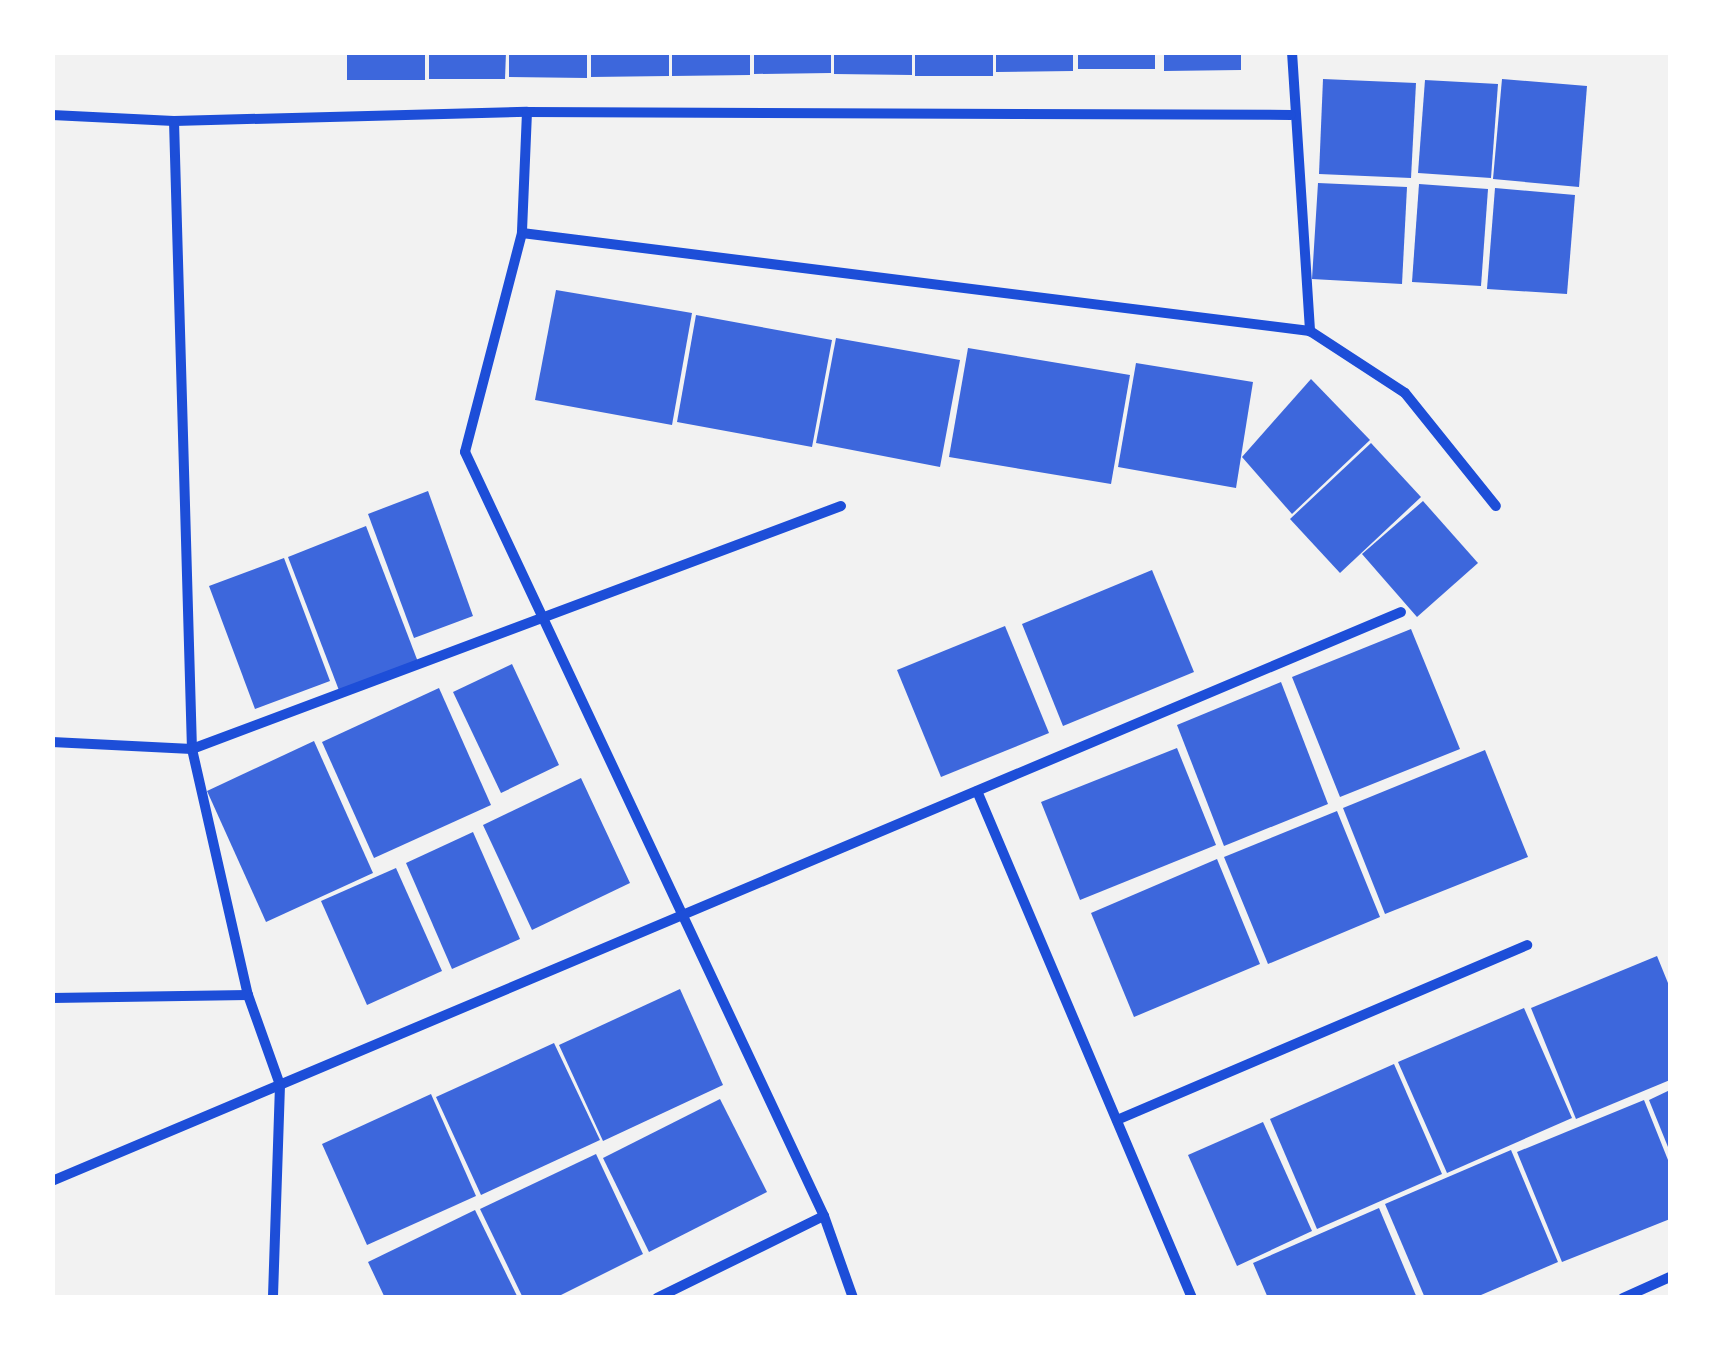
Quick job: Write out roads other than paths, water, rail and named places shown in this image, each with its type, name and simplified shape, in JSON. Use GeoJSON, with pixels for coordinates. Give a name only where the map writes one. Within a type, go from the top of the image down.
{"type":"FeatureCollection","features":[{"type":"Feature","properties":{"kind":"street"},"geometry":{"type":"LineString","coordinates":[[1292,52],[1292,115],[1310,331]]}},
{"type":"Feature","properties":{"kind":"street"},"geometry":{"type":"LineString","coordinates":[[52,115],[174,121],[527,112],[1292,115]]}},
{"type":"Feature","properties":{"kind":"street"},"geometry":{"type":"LineString","coordinates":[[527,112],[522,233],[465,452],[824,1216],[853,1298]]}},
{"type":"Feature","properties":{"kind":"street"},"geometry":{"type":"LineString","coordinates":[[174,121],[192,749],[248,995],[280,1085],[274,1298]]}},
{"type":"Feature","properties":{"kind":"street"},"geometry":{"type":"LineString","coordinates":[[522,233],[1310,331],[1405,393],[1496,506]]}},
{"type":"Feature","properties":{"kind":"street"},"geometry":{"type":"LineString","coordinates":[[52,742],[192,749],[840,506]]}},
{"type":"Feature","properties":{"kind":"street"},"geometry":{"type":"LineString","coordinates":[[52,1181],[1401,612]]}},
{"type":"Feature","properties":{"kind":"street"},"geometry":{"type":"LineString","coordinates":[[978,791],[1192,1298]]}},
{"type":"Feature","properties":{"kind":"street"},"geometry":{"type":"LineString","coordinates":[[1117,1120],[1526,945]]}},
{"type":"Feature","properties":{"kind":"street"},"geometry":{"type":"LineString","coordinates":[[52,998],[248,995]]}},
{"type":"Feature","properties":{"kind":"street"},"geometry":{"type":"LineString","coordinates":[[656,1298],[824,1216]]}},
{"type":"Feature","properties":{"kind":"street"},"geometry":{"type":"LineString","coordinates":[[1623,1298],[1670,1277]]}}]}
